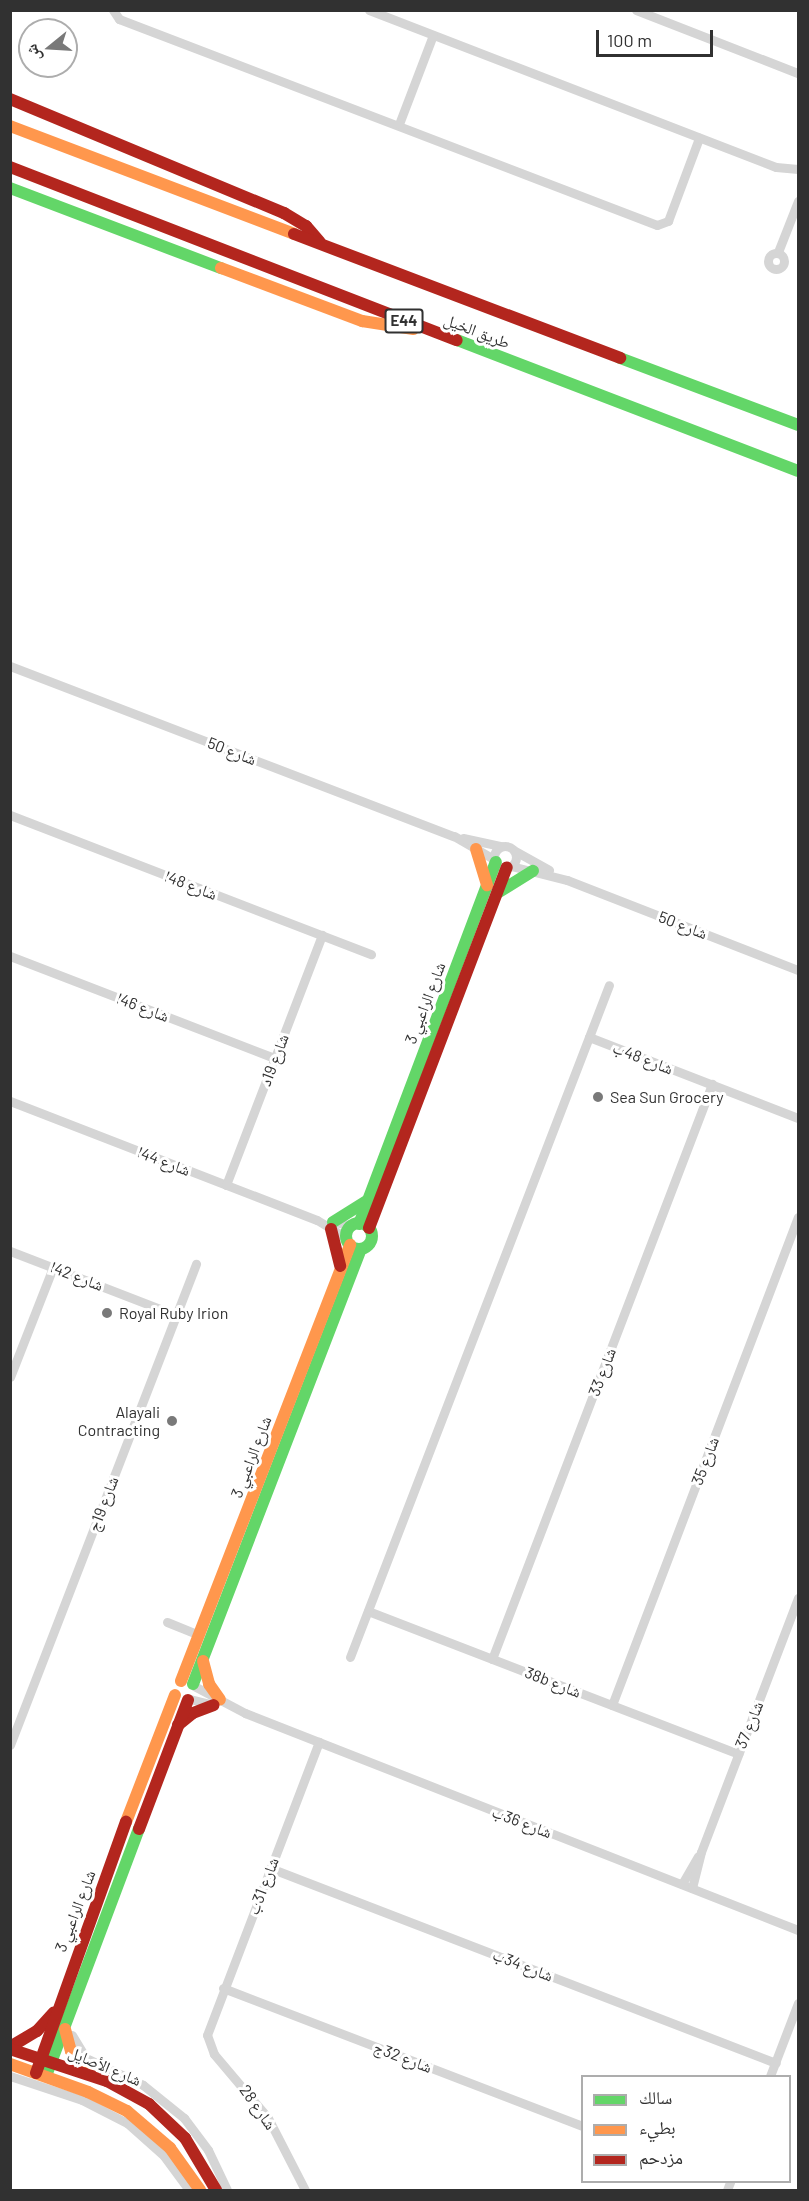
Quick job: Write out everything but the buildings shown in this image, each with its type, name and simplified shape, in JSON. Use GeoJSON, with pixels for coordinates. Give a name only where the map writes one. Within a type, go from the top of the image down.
{"type":"FeatureCollection","features":[{"type":"Feature","properties":{"kind":"main road"},"geometry":{"type":"LineString","coordinates":[[10,99],[284,213],[306,226],[320,243]]}},
{"type":"Feature","properties":{"kind":"main road","name":"طريق الخيل"},"geometry":{"type":"LineString","coordinates":[[10,126],[798,425]]}},
{"type":"Feature","properties":{"kind":"main road","name":"طريق الخيل"},"geometry":{"type":"LineString","coordinates":[[10,167],[798,471]]}},
{"type":"Feature","properties":{"kind":"main road"},"geometry":{"type":"LineString","coordinates":[[10,188],[362,321],[392,328],[423,328]]}},
{"type":"Feature","properties":{"kind":"main road"},"geometry":{"type":"LineString","coordinates":[[476,849],[491,892],[533,870]]}},
{"type":"Feature","properties":{"kind":"main road","name":"شارع الراعبي 3"},"geometry":{"type":"LineString","coordinates":[[360,1226],[502,864]]}},
{"type":"Feature","properties":{"kind":"main road","name":"شارع الراعبي 3"},"geometry":{"type":"LineString","coordinates":[[360,1226],[368,1200],[491,892]]}},
{"type":"Feature","properties":{"kind":"main road"},"geometry":{"type":"LineString","coordinates":[[340,1270],[332,1226],[368,1200]]}},
{"type":"Feature","properties":{"kind":"main road"},"geometry":{"type":"LineString","coordinates":[[360,1226],[371,1241],[352,1244],[360,1226]]}},
{"type":"Feature","properties":{"kind":"main road","name":"شارع الراعبي 3"},"geometry":{"type":"LineString","coordinates":[[46,2060],[68,2023],[176,1728],[189,1700],[189,1684],[200,1635],[352,1244]]}},
{"type":"Feature","properties":{"kind":"main road","name":"شارع الراعبي 3"},"geometry":{"type":"LineString","coordinates":[[41,2074],[60,2000],[175,1695],[175,1687],[189,1684],[203,1658],[352,1244]]}},
{"type":"Feature","properties":{"kind":"main road"},"geometry":{"type":"LineString","coordinates":[[176,1728],[193,1713],[217,1702],[209,1684],[203,1658]]}},
{"type":"Feature","properties":{"kind":"main road"},"geometry":{"type":"LineString","coordinates":[[175,1695],[189,1700]]}},
{"type":"Feature","properties":{"kind":"main road"},"geometry":{"type":"LineString","coordinates":[[10,2048],[37,2031],[60,2000]]}},
{"type":"Feature","properties":{"kind":"main road"},"geometry":{"type":"LineString","coordinates":[[68,2023],[71,2051],[91,2075]]}},
{"type":"Feature","properties":{"kind":"main road","name":"شارع الأصايل"},"geometry":{"type":"LineString","coordinates":[[10,2048],[91,2075],[136,2095],[174,2125],[204,2164],[216,2190]]}},
{"type":"Feature","properties":{"kind":"main road","name":"شارع الأصايل"},"geometry":{"type":"LineString","coordinates":[[10,2064],[115,2104],[167,2152],[200,2190]]}},
{"type":"Feature","properties":{"kind":"street"},"geometry":{"type":"LineString","coordinates":[[113,10],[119,19],[661,225],[668,221],[699,138]]}},
{"type":"Feature","properties":{"kind":"street"},"geometry":{"type":"LineString","coordinates":[[120,10],[129,21]]}},
{"type":"Feature","properties":{"kind":"street"},"geometry":{"type":"LineString","coordinates":[[369,10],[699,138],[786,170],[798,171]]}},
{"type":"Feature","properties":{"kind":"street"},"geometry":{"type":"LineString","coordinates":[[636,10],[798,73]]}},
{"type":"Feature","properties":{"kind":"street"},"geometry":{"type":"LineString","coordinates":[[399,124],[433,35]]}},
{"type":"Feature","properties":{"kind":"street"},"geometry":{"type":"LineString","coordinates":[[778,252],[798,201]]}},
{"type":"Feature","properties":{"kind":"street","name":"شارع 50"},"geometry":{"type":"LineString","coordinates":[[10,666],[454,836],[502,846],[567,880]]}},
{"type":"Feature","properties":{"kind":"street","name":"شارع 48ا"},"geometry":{"type":"LineString","coordinates":[[10,815],[371,954]]}},
{"type":"Feature","properties":{"kind":"street","name":"شارع 50"},"geometry":{"type":"LineString","coordinates":[[454,836],[502,864],[567,880],[798,970]]}},
{"type":"Feature","properties":{"kind":"street"},"geometry":{"type":"LineString","coordinates":[[502,846],[496,850],[502,864],[516,860],[514,851]]}},
{"type":"Feature","properties":{"kind":"street","name":"شارع 19د"},"geometry":{"type":"LineString","coordinates":[[226,1185],[322,935]]}},
{"type":"Feature","properties":{"kind":"street","name":"شارع 46ا"},"geometry":{"type":"LineString","coordinates":[[10,956],[275,1058]]}},
{"type":"Feature","properties":{"kind":"street"},"geometry":{"type":"LineString","coordinates":[[350,1657],[609,986]]}},
{"type":"Feature","properties":{"kind":"street","name":"شارع 48ب"},"geometry":{"type":"LineString","coordinates":[[589,1037],[798,1118]]}},
{"type":"Feature","properties":{"kind":"street","name":"شارع 33"},"geometry":{"type":"LineString","coordinates":[[492,1659],[712,1084]]}},
{"type":"Feature","properties":{"kind":"street","name":"شارع 44ا"},"geometry":{"type":"LineString","coordinates":[[10,1101],[332,1226],[352,1244]]}},
{"type":"Feature","properties":{"kind":"street","name":"شارع 35"},"geometry":{"type":"LineString","coordinates":[[612,1705],[798,1217]]}},
{"type":"Feature","properties":{"kind":"street","name":"شارع 44ا"},"geometry":{"type":"LineString","coordinates":[[332,1226],[360,1226]]}},
{"type":"Feature","properties":{"kind":"street","name":"شارع 42ا"},"geometry":{"type":"LineString","coordinates":[[10,1251],[176,1315]]}},
{"type":"Feature","properties":{"kind":"street","name":"شارع 19ج"},"geometry":{"type":"LineString","coordinates":[[10,1745],[196,1264]]}},
{"type":"Feature","properties":{"kind":"street"},"geometry":{"type":"LineString","coordinates":[[10,1377],[53,1267]]}},
{"type":"Feature","properties":{"kind":"street","name":"شارع 37"},"geometry":{"type":"LineString","coordinates":[[692,1888],[701,1852],[798,1598]]}},
{"type":"Feature","properties":{"kind":"street","name":"38b شارع"},"geometry":{"type":"LineString","coordinates":[[368,1611],[738,1754]]}},
{"type":"Feature","properties":{"kind":"street"},"geometry":{"type":"LineString","coordinates":[[167,1622],[200,1635]]}},
{"type":"Feature","properties":{"kind":"street","name":"شارع 36ب"},"geometry":{"type":"LineString","coordinates":[[189,1684],[217,1702],[798,1930]]}},
{"type":"Feature","properties":{"kind":"street","name":"شارع 36ب"},"geometry":{"type":"LineString","coordinates":[[189,1700],[217,1702]]}},
{"type":"Feature","properties":{"kind":"street","name":"شارع 31ب"},"geometry":{"type":"LineString","coordinates":[[207,2029],[319,1742]]}},
{"type":"Feature","properties":{"kind":"street","name":"شارع 37"},"geometry":{"type":"LineString","coordinates":[[682,1884],[701,1852]]}},
{"type":"Feature","properties":{"kind":"street","name":"شارع 34ب"},"geometry":{"type":"LineString","coordinates":[[270,1868],[776,2063]]}},
{"type":"Feature","properties":{"kind":"street","name":"شارع 32ج"},"geometry":{"type":"LineString","coordinates":[[224,1988],[581,2126]]}},
{"type":"Feature","properties":{"kind":"street"},"geometry":{"type":"LineString","coordinates":[[770,2075],[798,2003]]}},
{"type":"Feature","properties":{"kind":"street"},"geometry":{"type":"LineString","coordinates":[[68,2023],[74,2042],[86,2058],[143,2085],[193,2128],[212,2156],[226,2190]]}},
{"type":"Feature","properties":{"kind":"street","name":"شارع 28"},"geometry":{"type":"LineString","coordinates":[[207,2029],[211,2049],[257,2101],[305,2190]]}},
{"type":"Feature","properties":{"kind":"street"},"geometry":{"type":"LineString","coordinates":[[10,2076],[112,2114],[167,2152],[189,2190]]}},
{"type":"Feature","properties":{"kind":"traffic: fast"},"geometry":{"type":"LineString","coordinates":[[10,188],[221,268]]}},
{"type":"Feature","properties":{"kind":"traffic: fast"},"geometry":{"type":"LineString","coordinates":[[457,340],[798,471]]}},
{"type":"Feature","properties":{"kind":"traffic: fast"},"geometry":{"type":"LineString","coordinates":[[620,358],[798,425]]}},
{"type":"Feature","properties":{"kind":"traffic: fast"},"geometry":{"type":"LineString","coordinates":[[359,1224],[496,862]]}},
{"type":"Feature","properties":{"kind":"traffic: fast"},"geometry":{"type":"LineString","coordinates":[[499,892],[533,871]]}},
{"type":"Feature","properties":{"kind":"traffic: fast"},"geometry":{"type":"LineString","coordinates":[[333,1222],[367,1201]]}},
{"type":"Feature","properties":{"kind":"traffic: fast"},"geometry":{"type":"LineString","coordinates":[[359,1223],[368,1227],[372,1236],[368,1245],[359,1249],[350,1245],[346,1236],[350,1227],[359,1223]]}},
{"type":"Feature","properties":{"kind":"traffic: fast"},"geometry":{"type":"LineString","coordinates":[[193,1684],[361,1249]]}},
{"type":"Feature","properties":{"kind":"traffic: fast"},"geometry":{"type":"LineString","coordinates":[[46,2076],[139,1829]]}},
{"type":"Feature","properties":{"kind":"traffic: slow"},"geometry":{"type":"LineString","coordinates":[[10,126],[294,234]]}},
{"type":"Feature","properties":{"kind":"traffic: slow"},"geometry":{"type":"LineString","coordinates":[[221,268],[362,321],[413,329]]}},
{"type":"Feature","properties":{"kind":"traffic: slow"},"geometry":{"type":"LineString","coordinates":[[476,849],[487,885]]}},
{"type":"Feature","properties":{"kind":"traffic: slow"},"geometry":{"type":"LineString","coordinates":[[181,1681],[350,1245]]}},
{"type":"Feature","properties":{"kind":"traffic: slow"},"geometry":{"type":"LineString","coordinates":[[203,1661],[209,1684],[220,1700]]}},
{"type":"Feature","properties":{"kind":"traffic: slow"},"geometry":{"type":"LineString","coordinates":[[126,1822],[175,1695]]}},
{"type":"Feature","properties":{"kind":"traffic: slow"},"geometry":{"type":"LineString","coordinates":[[65,2029],[71,2051],[87,2072]]}},
{"type":"Feature","properties":{"kind":"traffic: slow"},"geometry":{"type":"LineString","coordinates":[[10,2064],[88,2092],[127,2111],[170,2148],[200,2190]]}},
{"type":"Feature","properties":{"kind":"traffic: jam"},"geometry":{"type":"LineString","coordinates":[[10,99],[284,213],[306,226],[320,242]]}},
{"type":"Feature","properties":{"kind":"traffic: jam"},"geometry":{"type":"LineString","coordinates":[[10,167],[457,340]]}},
{"type":"Feature","properties":{"kind":"traffic: jam"},"geometry":{"type":"LineString","coordinates":[[294,234],[620,358]]}},
{"type":"Feature","properties":{"kind":"traffic: jam"},"geometry":{"type":"LineString","coordinates":[[369,1228],[507,867]]}},
{"type":"Feature","properties":{"kind":"traffic: jam"},"geometry":{"type":"LineString","coordinates":[[331,1229],[340,1266]]}},
{"type":"Feature","properties":{"kind":"traffic: jam"},"geometry":{"type":"LineString","coordinates":[[139,1829],[188,1700]]}},
{"type":"Feature","properties":{"kind":"traffic: jam"},"geometry":{"type":"LineString","coordinates":[[178,1725],[193,1713],[214,1705]]}},
{"type":"Feature","properties":{"kind":"traffic: jam"},"geometry":{"type":"LineString","coordinates":[[36,2073],[126,1822]]}},
{"type":"Feature","properties":{"kind":"traffic: jam"},"geometry":{"type":"LineString","coordinates":[[10,2047],[37,2031],[54,2012]]}},
{"type":"Feature","properties":{"kind":"traffic: jam"},"geometry":{"type":"LineString","coordinates":[[10,2049],[107,2081],[149,2104],[185,2138],[216,2190]]}},
{"type":"Feature","properties":{"kind":"place","name":"Sea Sun Grocery"},"geometry":{"type":"Point","coordinates":[598,1097]}},
{"type":"Feature","properties":{"kind":"place","name":"Royal Ruby Irion"},"geometry":{"type":"Point","coordinates":[107,1313]}},
{"type":"Feature","properties":{"kind":"place","name":"Alayali Contracting"},"geometry":{"type":"Point","coordinates":[172,1421]}}]}
